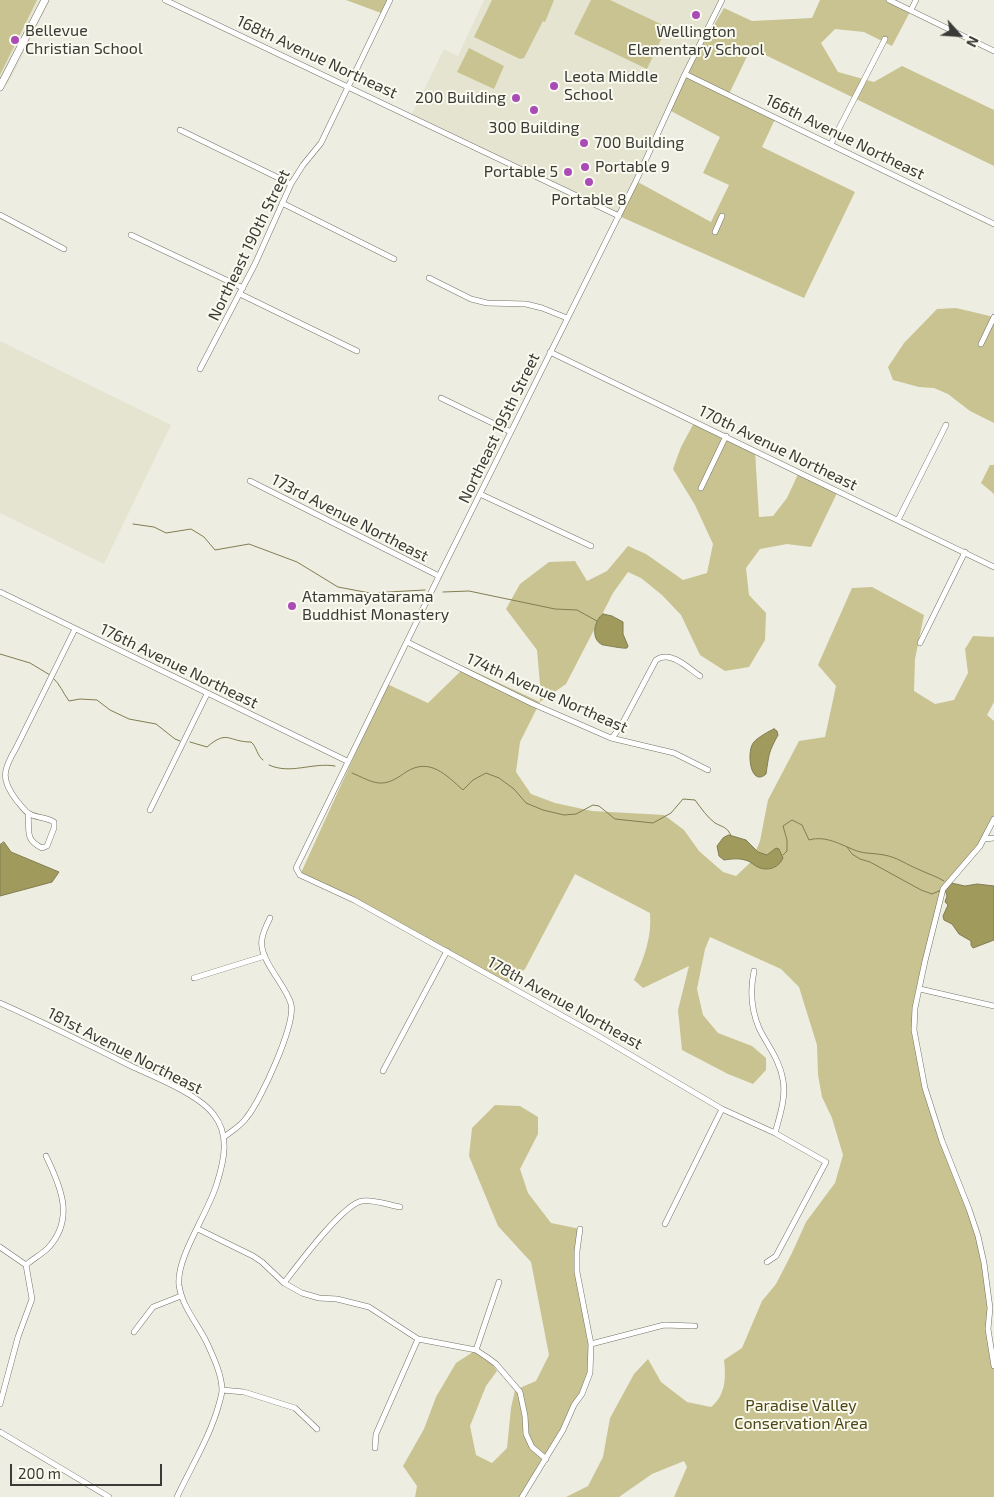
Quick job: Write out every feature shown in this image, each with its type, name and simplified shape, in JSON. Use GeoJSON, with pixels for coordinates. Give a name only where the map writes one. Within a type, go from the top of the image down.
{"type":"FeatureCollection","features":[{"type":"Feature","properties":{"kind":"main road"},"geometry":{"type":"LineString","coordinates":[[0,87],[44,0]]}},
{"type":"Feature","properties":{"kind":"street","name":"168th Avenue Northeast"},"geometry":{"type":"LineString","coordinates":[[165,0],[619,216]]}},
{"type":"Feature","properties":{"kind":"street","name":"Northeast 190th Street"},"geometry":{"type":"LineString","coordinates":[[200,368],[242,291],[291,184],[303,165],[321,143],[390,0]]}},
{"type":"Feature","properties":{"kind":"street","name":"Northeast 195th Street"},"geometry":{"type":"LineString","coordinates":[[296,865],[654,145],[685,74],[722,0]]}},
{"type":"Feature","properties":{"kind":"street"},"geometry":{"type":"LineString","coordinates":[[889,0],[994,51]]}},
{"type":"Feature","properties":{"kind":"street"},"geometry":{"type":"LineString","coordinates":[[911,10],[916,0]]}},
{"type":"Feature","properties":{"kind":"street"},"geometry":{"type":"LineString","coordinates":[[831,144],[885,39]]}},
{"type":"Feature","properties":{"kind":"street","name":"166th Avenue Northeast"},"geometry":{"type":"LineString","coordinates":[[685,74],[994,224]]}},
{"type":"Feature","properties":{"kind":"street"},"geometry":{"type":"LineString","coordinates":[[180,130],[291,184]]}},
{"type":"Feature","properties":{"kind":"street"},"geometry":{"type":"LineString","coordinates":[[282,204],[394,259]]}},
{"type":"Feature","properties":{"kind":"street"},"geometry":{"type":"LineString","coordinates":[[0,215],[64,249]]}},
{"type":"Feature","properties":{"kind":"street"},"geometry":{"type":"LineString","coordinates":[[715,232],[722,216]]}},
{"type":"Feature","properties":{"kind":"street"},"geometry":{"type":"LineString","coordinates":[[131,235],[357,351]]}},
{"type":"Feature","properties":{"kind":"street"},"geometry":{"type":"LineString","coordinates":[[429,278],[471,299],[487,303],[526,304],[567,318]]}},
{"type":"Feature","properties":{"kind":"street"},"geometry":{"type":"LineString","coordinates":[[981,344],[994,317]]}},
{"type":"Feature","properties":{"kind":"street","name":"170th Avenue Northeast"},"geometry":{"type":"LineString","coordinates":[[550,352],[994,567]]}},
{"type":"Feature","properties":{"kind":"street"},"geometry":{"type":"LineString","coordinates":[[441,398],[511,432]]}},
{"type":"Feature","properties":{"kind":"street"},"geometry":{"type":"LineString","coordinates":[[898,520],[946,425]]}},
{"type":"Feature","properties":{"kind":"street"},"geometry":{"type":"LineString","coordinates":[[701,488],[726,436]]}},
{"type":"Feature","properties":{"kind":"street","name":"173rd Avenue Northeast"},"geometry":{"type":"LineString","coordinates":[[250,482],[439,576]]}},
{"type":"Feature","properties":{"kind":"street"},"geometry":{"type":"LineString","coordinates":[[480,494],[592,546]]}},
{"type":"Feature","properties":{"kind":"street"},"geometry":{"type":"LineString","coordinates":[[920,643],[965,552]]}},
{"type":"Feature","properties":{"kind":"street","name":"176th Avenue Northeast"},"geometry":{"type":"LineString","coordinates":[[0,592],[347,761]]}},
{"type":"Feature","properties":{"kind":"street"},"geometry":{"type":"LineString","coordinates":[[28,813],[32,843],[42,848],[47,846],[54,828],[54,822],[28,813],[10,792],[4,777],[6,765],[75,629]]}},
{"type":"Feature","properties":{"kind":"street","name":"174th Avenue Northeast"},"geometry":{"type":"LineString","coordinates":[[407,642],[533,704],[612,738],[674,753],[708,770]]}},
{"type":"Feature","properties":{"kind":"street"},"geometry":{"type":"LineString","coordinates":[[612,738],[656,660],[661,657],[670,657],[700,676]]}},
{"type":"Feature","properties":{"kind":"street"},"geometry":{"type":"LineString","coordinates":[[150,810],[207,694]]}},
{"type":"Feature","properties":{"kind":"street"},"geometry":{"type":"LineString","coordinates":[[994,818],[985,839],[949,880],[943,891],[929,942],[915,1008],[914,1030],[925,1088],[949,1160],[978,1236],[988,1290],[990,1308],[988,1329],[994,1366]]}},
{"type":"Feature","properties":{"kind":"street"},"geometry":{"type":"LineString","coordinates":[[985,839],[994,838]]}},
{"type":"Feature","properties":{"kind":"street","name":"178th Avenue Northeast"},"geometry":{"type":"LineString","coordinates":[[296,865],[296,871],[300,875],[354,900],[595,1034],[722,1109],[775,1133],[826,1162],[776,1256],[767,1262]]}},
{"type":"Feature","properties":{"kind":"street"},"geometry":{"type":"LineString","coordinates":[[177,1497],[214,1422],[222,1390],[215,1360],[181,1296],[179,1284],[181,1268],[186,1252],[198,1229],[220,1175],[224,1159],[224,1137],[246,1120],[256,1105],[274,1069],[289,1024],[292,1008],[289,996],[264,956],[262,938],[270,918]]}},
{"type":"Feature","properties":{"kind":"street"},"geometry":{"type":"LineString","coordinates":[[382,1071],[446,951]]}},
{"type":"Feature","properties":{"kind":"street"},"geometry":{"type":"LineString","coordinates":[[194,978],[264,956]]}},
{"type":"Feature","properties":{"kind":"street"},"geometry":{"type":"LineString","coordinates":[[754,971],[751,992],[754,1012],[760,1029],[778,1060],[783,1079],[782,1110],[775,1133]]}},
{"type":"Feature","properties":{"kind":"street"},"geometry":{"type":"LineString","coordinates":[[920,988],[994,1006]]}},
{"type":"Feature","properties":{"kind":"street","name":"181st Avenue Northeast"},"geometry":{"type":"LineString","coordinates":[[0,1003],[175,1087],[214,1114],[224,1137]]}},
{"type":"Feature","properties":{"kind":"street"},"geometry":{"type":"LineString","coordinates":[[665,1224],[690,1170],[722,1109]]}},
{"type":"Feature","properties":{"kind":"street"},"geometry":{"type":"LineString","coordinates":[[26,1265],[47,1248],[63,1221],[62,1192],[46,1156]]}},
{"type":"Feature","properties":{"kind":"street"},"geometry":{"type":"LineString","coordinates":[[284,1283],[307,1254],[353,1204],[371,1201],[400,1207]]}},
{"type":"Feature","properties":{"kind":"street"},"geometry":{"type":"LineString","coordinates":[[198,1229],[253,1256],[284,1283],[302,1293],[369,1307],[418,1339],[476,1350],[496,1364],[520,1392],[525,1416],[526,1434],[532,1447],[546,1459]]}},
{"type":"Feature","properties":{"kind":"street"},"geometry":{"type":"LineString","coordinates":[[522,1497],[563,1430],[574,1405],[582,1394],[590,1373],[592,1344],[577,1272],[580,1229]]}},
{"type":"Feature","properties":{"kind":"street"},"geometry":{"type":"LineString","coordinates":[[0,1247],[26,1265],[32,1299],[18,1337],[0,1404]]}},
{"type":"Feature","properties":{"kind":"street"},"geometry":{"type":"LineString","coordinates":[[476,1350],[499,1282]]}},
{"type":"Feature","properties":{"kind":"street"},"geometry":{"type":"LineString","coordinates":[[134,1332],[153,1307],[181,1296]]}},
{"type":"Feature","properties":{"kind":"street"},"geometry":{"type":"LineString","coordinates":[[592,1344],[664,1325],[694,1326]]}},
{"type":"Feature","properties":{"kind":"street"},"geometry":{"type":"LineString","coordinates":[[375,1448],[376,1434],[418,1339]]}},
{"type":"Feature","properties":{"kind":"street"},"geometry":{"type":"LineString","coordinates":[[222,1390],[244,1392],[295,1408],[318,1430]]}},
{"type":"Feature","properties":{"kind":"street"},"geometry":{"type":"LineString","coordinates":[[0,1432],[106,1496]]}},
{"type":"Feature","properties":{"kind":"shaded area","name":"Bellevue Christian School"},"geometry":{"type":"Polygon","coordinates":[[[0,0],[50,0],[8,84],[0,80],[0,0]]]}},
{"type":"Feature","properties":{"kind":"shaded area","name":"Leota Middle School"},"geometry":{"type":"Polygon","coordinates":[[[484,0],[724,0],[619,216],[411,116],[444,49],[458,56],[484,0]]]}},
{"type":"Feature","properties":{"kind":"shaded area"},"geometry":{"type":"Polygon","coordinates":[[[0,341],[171,425],[104,564],[0,513],[0,341]]]}},
{"type":"Feature","properties":{"kind":"shaded area"},"geometry":{"type":"Polygon","coordinates":[[[603,614],[623,622],[623,634],[628,646],[627,648],[603,645],[596,639],[597,621],[603,614]]]}},
{"type":"Feature","properties":{"kind":"shaded area"},"geometry":{"type":"Polygon","coordinates":[[[774,729],[778,735],[769,754],[766,774],[761,777],[756,776],[750,759],[752,746],[754,742],[774,729]]]}},
{"type":"Feature","properties":{"kind":"shaded area"},"geometry":{"type":"Polygon","coordinates":[[[729,835],[746,840],[758,852],[767,855],[776,848],[779,849],[783,858],[777,866],[771,869],[760,868],[742,859],[724,860],[719,856],[717,846],[723,838],[729,835]]]}},
{"type":"Feature","properties":{"kind":"shaded area"},"geometry":{"type":"Polygon","coordinates":[[[4,842],[11,852],[59,872],[52,882],[0,896],[0,845],[4,842]]]}},
{"type":"Feature","properties":{"kind":"shaded area"},"geometry":{"type":"Polygon","coordinates":[[[951,883],[965,886],[977,884],[994,886],[994,940],[973,948],[971,941],[959,934],[952,924],[944,920],[943,916],[948,905],[945,902],[947,896],[946,892],[939,892],[947,888],[951,883]]]}},
{"type":"Feature","properties":{"kind":"green space"},"geometry":{"type":"Polygon","coordinates":[[[0,0],[37,0],[0,75],[0,0]]]}},
{"type":"Feature","properties":{"kind":"green space"},"geometry":{"type":"Polygon","coordinates":[[[346,0],[388,0],[381,13],[346,0]]]}},
{"type":"Feature","properties":{"kind":"green space"},"geometry":{"type":"Polygon","coordinates":[[[492,0],[554,0],[545,22],[543,21],[524,58],[520,59],[474,37],[492,0]]]}},
{"type":"Feature","properties":{"kind":"green space"},"geometry":{"type":"Polygon","coordinates":[[[591,0],[610,0],[667,27],[647,69],[574,34],[591,0]]]}},
{"type":"Feature","properties":{"kind":"green space"},"geometry":{"type":"Polygon","coordinates":[[[820,0],[889,0],[911,10],[892,46],[864,32],[835,29],[821,43],[838,72],[874,82],[902,66],[994,110],[994,166],[751,48],[729,94],[776,117],[762,147],[855,192],[804,298],[619,216],[636,181],[711,222],[729,185],[703,173],[720,137],[669,110],[685,74],[724,8],[752,21],[812,18],[820,0]]]}},
{"type":"Feature","properties":{"kind":"green space"},"geometry":{"type":"Polygon","coordinates":[[[469,48],[504,66],[494,89],[457,72],[469,48]]]}},
{"type":"Feature","properties":{"kind":"green space"},"geometry":{"type":"Polygon","coordinates":[[[956,308],[994,317],[994,423],[970,411],[948,394],[934,388],[919,387],[893,380],[888,367],[904,343],[937,309],[956,308]]]}},
{"type":"Feature","properties":{"kind":"green space"},"geometry":{"type":"Polygon","coordinates":[[[695,421],[755,451],[759,517],[773,516],[787,498],[799,472],[838,491],[811,547],[787,544],[760,549],[746,568],[749,595],[766,613],[765,640],[749,667],[725,671],[700,655],[681,615],[662,595],[641,578],[628,572],[613,593],[566,684],[540,702],[537,650],[506,609],[520,584],[549,562],[575,561],[587,581],[607,571],[628,546],[646,554],[683,580],[707,573],[713,544],[695,505],[673,469],[681,447],[695,421]]]}},
{"type":"Feature","properties":{"kind":"green space"},"geometry":{"type":"Polygon","coordinates":[[[990,465],[994,465],[994,494],[981,483],[990,465]]]}},
{"type":"Feature","properties":{"kind":"green space","name":"Paradise Valley Conservation Area"},"geometry":{"type":"Polygon","coordinates":[[[872,587],[924,615],[915,659],[914,691],[935,704],[954,700],[968,673],[965,649],[973,636],[994,637],[994,702],[987,715],[994,721],[994,819],[985,839],[946,884],[913,1007],[925,1088],[978,1236],[990,1308],[988,1329],[994,1366],[994,1497],[674,1497],[687,1467],[684,1461],[652,1474],[619,1497],[566,1497],[588,1486],[603,1457],[610,1418],[634,1374],[648,1359],[661,1382],[687,1402],[711,1407],[716,1402],[724,1385],[724,1360],[742,1348],[762,1301],[776,1284],[806,1222],[835,1183],[843,1155],[832,1118],[822,1097],[818,1075],[817,1045],[799,987],[781,969],[710,937],[705,949],[697,989],[703,1015],[718,1033],[752,1046],[766,1058],[766,1070],[753,1084],[728,1074],[682,1050],[678,1010],[689,966],[643,988],[634,980],[646,947],[650,930],[650,913],[575,874],[525,969],[504,986],[354,900],[300,875],[387,684],[428,703],[465,667],[540,702],[520,742],[516,772],[531,794],[555,803],[592,811],[664,815],[684,830],[699,851],[723,872],[736,876],[751,862],[760,841],[768,800],[799,741],[825,737],[836,686],[818,665],[852,588],[872,587]]]}},
{"type":"Feature","properties":{"kind":"green space"},"geometry":{"type":"Polygon","coordinates":[[[495,1105],[520,1106],[538,1117],[538,1134],[520,1169],[528,1193],[551,1223],[580,1229],[577,1272],[591,1344],[590,1373],[582,1394],[522,1497],[415,1497],[417,1486],[403,1466],[424,1429],[436,1397],[456,1363],[476,1350],[488,1358],[497,1371],[486,1386],[470,1426],[476,1455],[492,1463],[507,1448],[511,1408],[515,1390],[536,1381],[549,1355],[531,1262],[498,1226],[469,1156],[472,1128],[495,1105]]]}},
{"type":"Feature","properties":{"kind":"waterway"},"geometry":{"type":"LineString","coordinates":[[133,524],[154,527],[166,533],[191,529],[204,537],[215,550],[249,544],[297,562],[338,587],[370,593],[425,590]]}},
{"type":"Feature","properties":{"kind":"waterway"},"geometry":{"type":"LineString","coordinates":[[443,592],[469,591],[555,609],[577,610],[597,621]]}},
{"type":"Feature","properties":{"kind":"waterway"},"geometry":{"type":"LineString","coordinates":[[0,654],[30,663],[50,675]]}},
{"type":"Feature","properties":{"kind":"waterway"},"geometry":{"type":"LineString","coordinates":[[53,678],[69,701],[80,699],[97,700],[110,710],[129,719],[156,724],[180,741]]}},
{"type":"Feature","properties":{"kind":"waterway"},"geometry":{"type":"LineString","coordinates":[[190,742],[207,747],[224,738],[251,742],[263,760]]}},
{"type":"Feature","properties":{"kind":"waterway"},"geometry":{"type":"LineString","coordinates":[[269,765],[285,769],[326,765],[335,766]]}},
{"type":"Feature","properties":{"kind":"waterway"},"geometry":{"type":"LineString","coordinates":[[352,773],[371,781],[385,783],[415,768],[430,767],[444,774],[463,790],[473,780],[486,773],[499,778],[514,789],[526,803],[543,810],[564,815],[576,814],[593,805],[599,806],[615,819],[653,823],[671,813],[683,799],[695,800],[709,818],[726,829],[731,836]]}},
{"type":"Feature","properties":{"kind":"waterway"},"geometry":{"type":"LineString","coordinates":[[783,855],[787,851],[787,840],[783,826],[792,820],[802,825],[809,840],[827,840],[860,852],[889,856],[944,881]]}},
{"type":"Feature","properties":{"kind":"waterway"},"geometry":{"type":"LineString","coordinates":[[847,847],[852,854],[860,859],[870,862],[921,890],[932,894],[939,891]]}},
{"type":"Feature","properties":{"kind":"place","name":"Wellington Elementary School"},"geometry":{"type":"Point","coordinates":[696,15]}},
{"type":"Feature","properties":{"kind":"place","name":"Bellevue Christian School"},"geometry":{"type":"Point","coordinates":[15,40]}},
{"type":"Feature","properties":{"kind":"place","name":"Leota Middle School"},"geometry":{"type":"Point","coordinates":[554,86]}},
{"type":"Feature","properties":{"kind":"place","name":"200 Building"},"geometry":{"type":"Point","coordinates":[516,98]}},
{"type":"Feature","properties":{"kind":"place","name":"300 Building"},"geometry":{"type":"Point","coordinates":[534,110]}},
{"type":"Feature","properties":{"kind":"place","name":"700 Building"},"geometry":{"type":"Point","coordinates":[584,143]}},
{"type":"Feature","properties":{"kind":"place","name":"Portable 9"},"geometry":{"type":"Point","coordinates":[585,167]}},
{"type":"Feature","properties":{"kind":"place","name":"Portable 5"},"geometry":{"type":"Point","coordinates":[568,172]}},
{"type":"Feature","properties":{"kind":"place","name":"Portable 8"},"geometry":{"type":"Point","coordinates":[589,182]}},
{"type":"Feature","properties":{"kind":"place","name":"Atammayatarama Buddhist Monastery"},"geometry":{"type":"Point","coordinates":[292,606]}}]}
